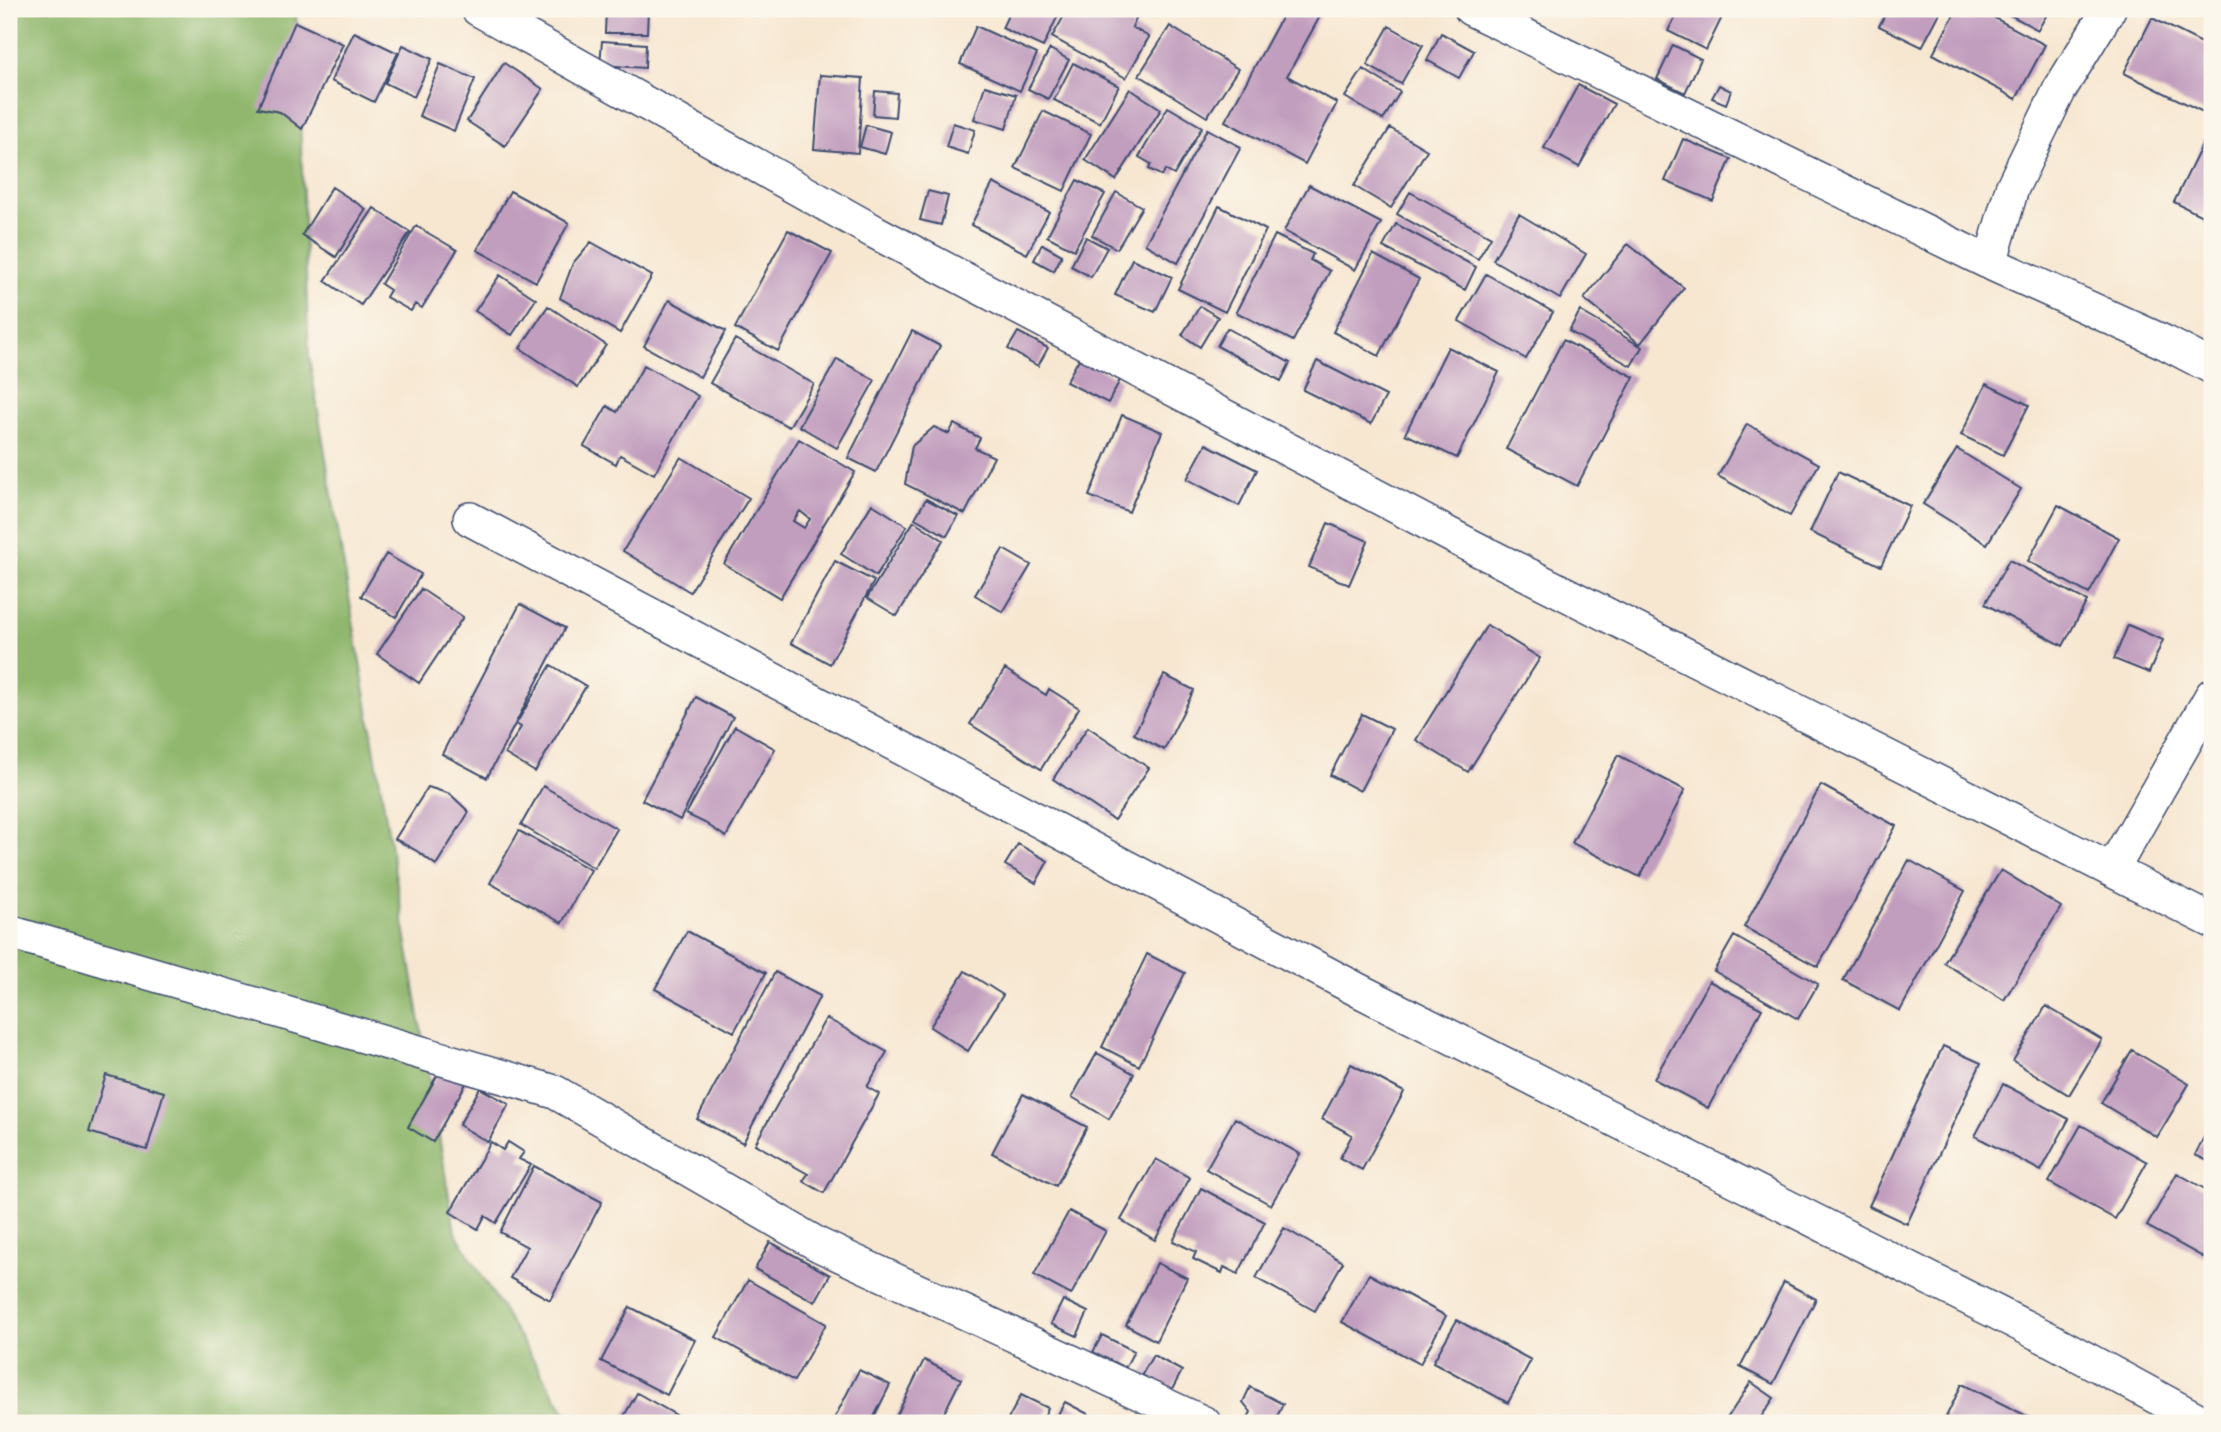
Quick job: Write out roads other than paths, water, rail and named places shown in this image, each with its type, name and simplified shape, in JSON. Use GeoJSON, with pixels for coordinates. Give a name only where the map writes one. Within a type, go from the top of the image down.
{"type":"FeatureCollection","features":[{"type":"Feature","properties":{"kind":"street"},"geometry":{"type":"LineString","coordinates":[[478,9],[888,238],[1473,547],[2212,921]]}},
{"type":"Feature","properties":{"kind":"street"},"geometry":{"type":"LineString","coordinates":[[1471,9],[1990,263],[2166,343],[2212,367]]}},
{"type":"Feature","properties":{"kind":"street"},"geometry":{"type":"LineString","coordinates":[[1990,263],[2012,188],[2060,89],[2109,9]]}},
{"type":"Feature","properties":{"kind":"street"},"geometry":{"type":"LineString","coordinates":[[470,519],[1357,990],[2053,1341],[2204,1423]]}},
{"type":"Feature","properties":{"kind":"street"},"geometry":{"type":"LineString","coordinates":[[2112,870],[2212,695]]}},
{"type":"Feature","properties":{"kind":"street"},"geometry":{"type":"LineString","coordinates":[[9,932],[555,1092],[819,1245],[1204,1423]]}}]}
